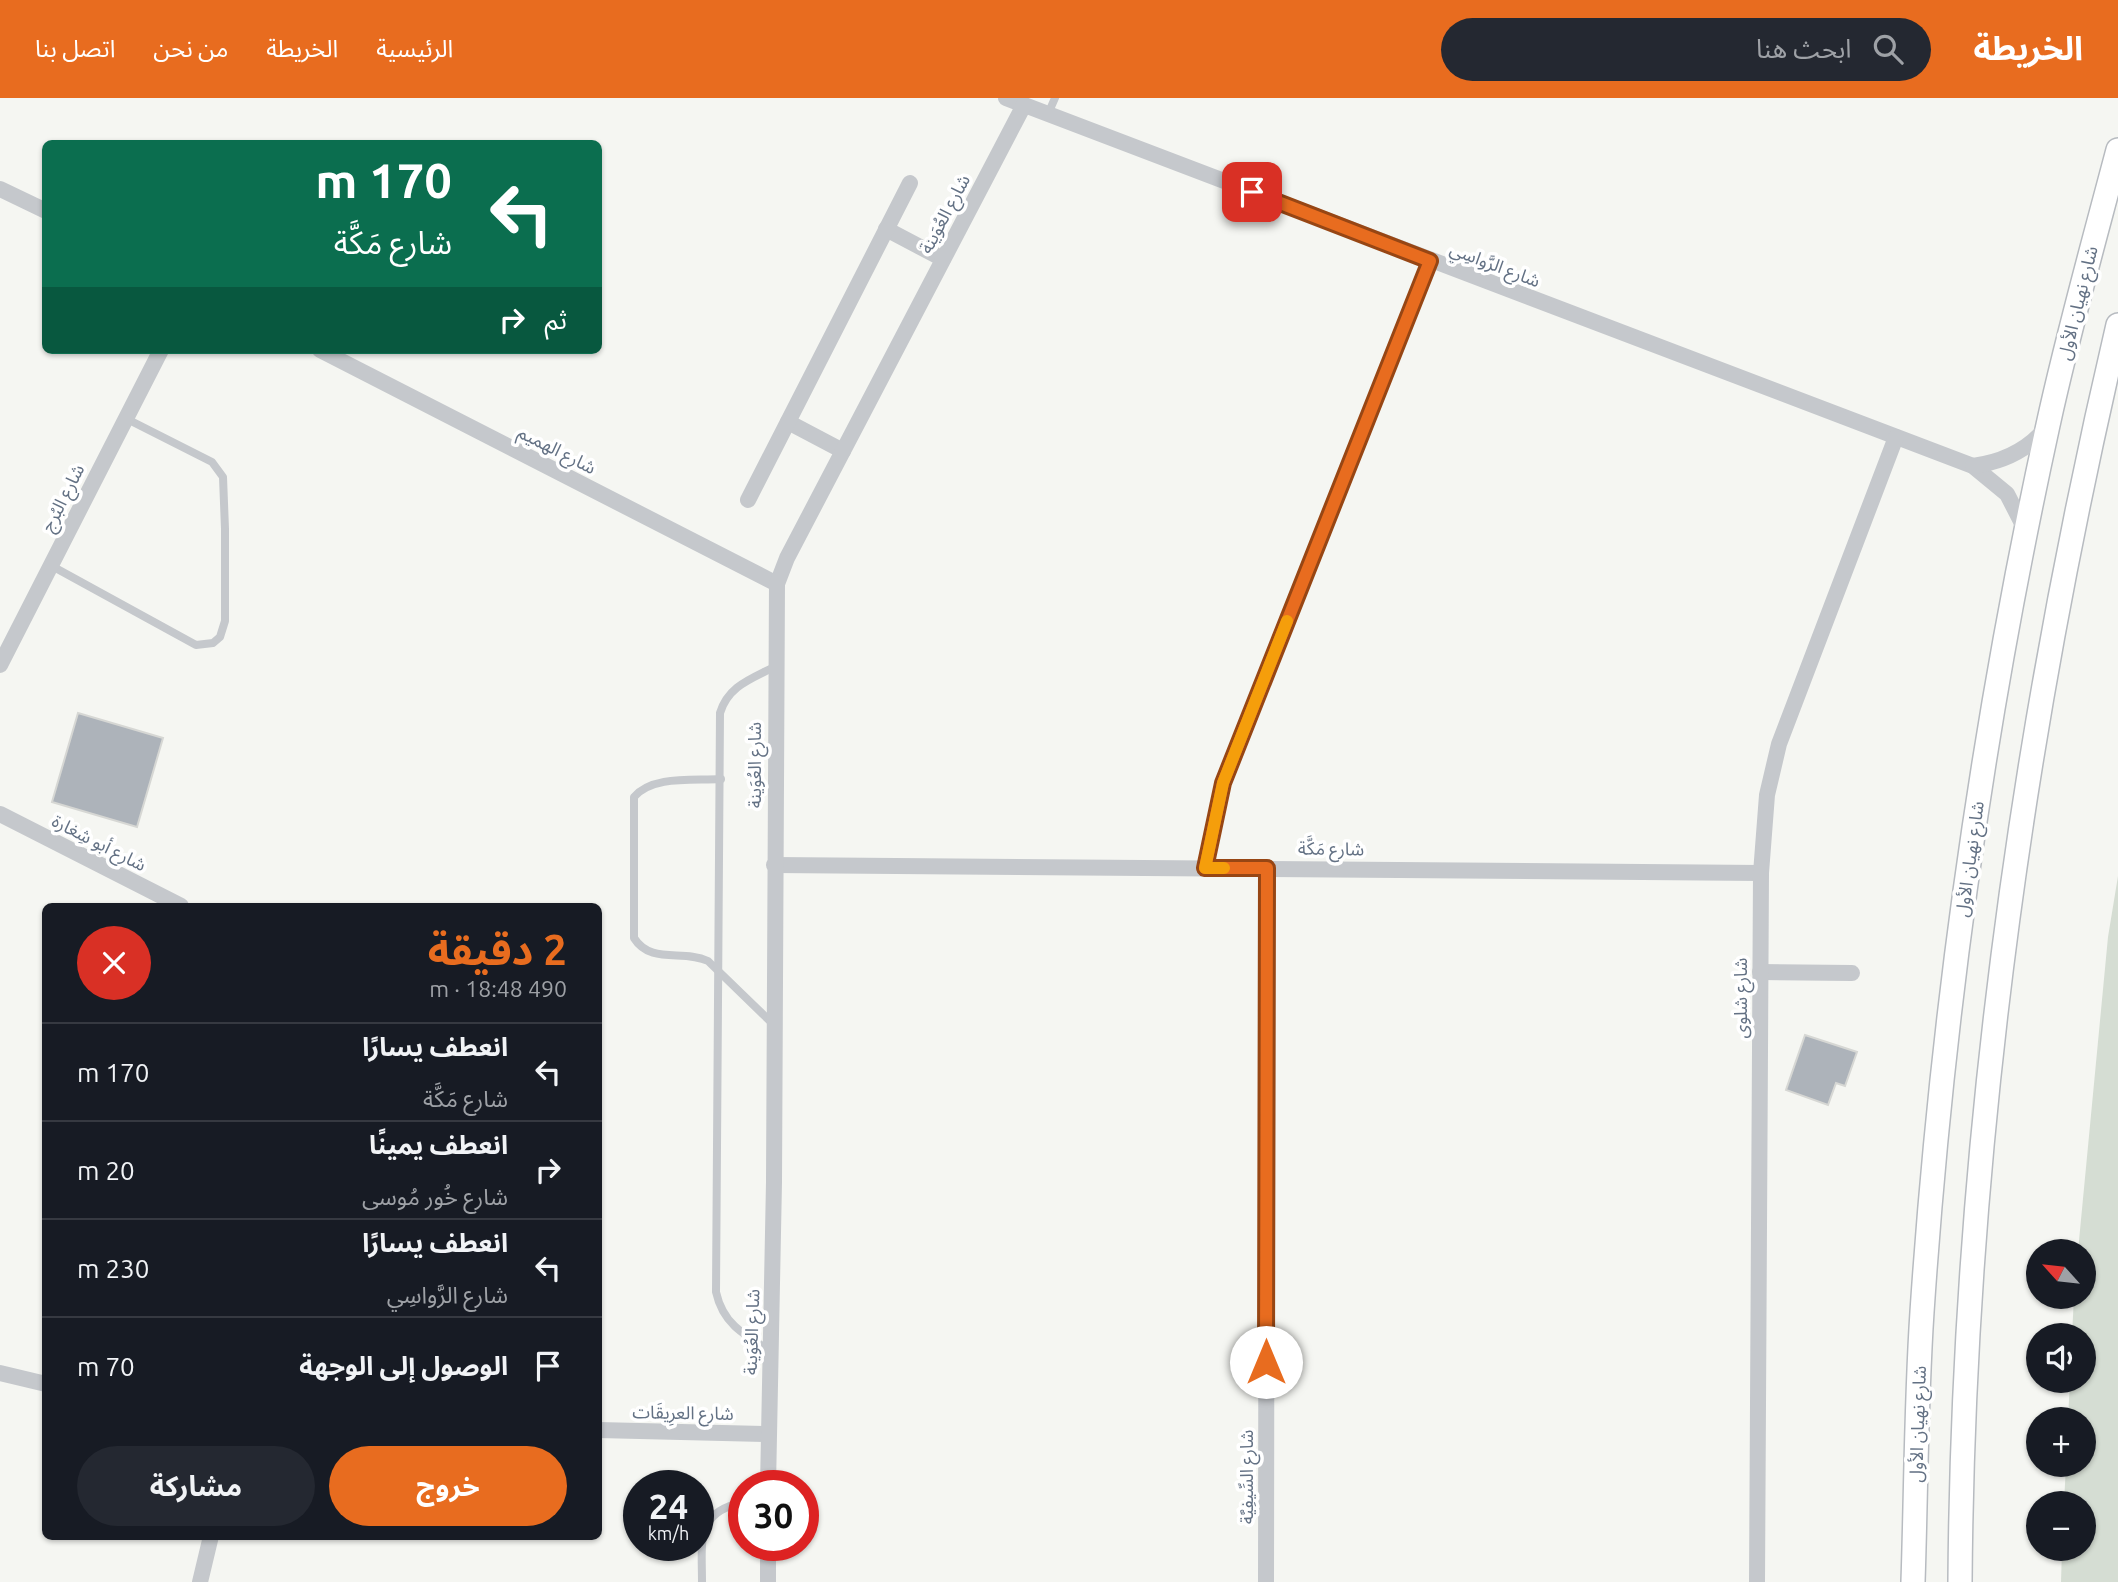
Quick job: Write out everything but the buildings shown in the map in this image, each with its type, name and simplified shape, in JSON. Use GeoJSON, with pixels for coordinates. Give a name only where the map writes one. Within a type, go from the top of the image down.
{"type":"FeatureCollection","features":[{"type":"Feature","properties":{"kind":"main road","name":"شارع نهيان الأول"},"geometry":{"type":"LineString","coordinates":[[1913,1582],[1922,1313],[1942,1083],[1974,826],[2048,425],[2118,150]]}},
{"type":"Feature","properties":{"kind":"main road"},"geometry":{"type":"LineString","coordinates":[[1960,1582],[1973,1240],[2003,941],[2020,822],[2070,544],[2118,325]]}},
{"type":"Feature","properties":{"kind":"street","name":"شارع الرَّواسِي"},"geometry":{"type":"LineString","coordinates":[[1006,98],[1973,466],[2007,494],[2027,534]]}},
{"type":"Feature","properties":{"kind":"street","name":"شارع العُوَينة"},"geometry":{"type":"LineString","coordinates":[[768,1470],[772,1352],[774,667],[777,584],[843,451],[1024,105]]}},
{"type":"Feature","properties":{"kind":"street"},"geometry":{"type":"LineString","coordinates":[[748,500],[909,183]]}},
{"type":"Feature","properties":{"kind":"street"},"geometry":{"type":"LineString","coordinates":[[0,189],[42,209]]}},
{"type":"Feature","properties":{"kind":"street"},"geometry":{"type":"LineString","coordinates":[[886,229],[943,259]]}},
{"type":"Feature","properties":{"kind":"street"},"geometry":{"type":"LineString","coordinates":[[1205,868],[1223,783],[1430,261]]}},
{"type":"Feature","properties":{"kind":"street","name":"شارع البُرج"},"geometry":{"type":"LineString","coordinates":[[0,665],[4,647],[50,565],[159,354]]}},
{"type":"Feature","properties":{"kind":"street","name":"شارع الهميم"},"geometry":{"type":"LineString","coordinates":[[328,354],[777,584]]}},
{"type":"Feature","properties":{"kind":"street"},"geometry":{"type":"LineString","coordinates":[[788,422],[843,451]]}},
{"type":"Feature","properties":{"kind":"street"},"geometry":{"type":"LineString","coordinates":[[1973,466],[1997,461],[2020,451],[2048,425]]}},
{"type":"Feature","properties":{"kind":"street","name":"شارع شلوى"},"geometry":{"type":"LineString","coordinates":[[1757,1582],[1761,873],[1767,795],[1779,744],[1896,437]]}},
{"type":"Feature","properties":{"kind":"street","name":"شارع أبو شِغارة"},"geometry":{"type":"LineString","coordinates":[[0,814],[175,903]]}},
{"type":"Feature","properties":{"kind":"street","name":"شارع مَكَّة"},"geometry":{"type":"LineString","coordinates":[[774,865],[1761,873]]}},
{"type":"Feature","properties":{"kind":"street","name":"شارع السِّيفِيَّة"},"geometry":{"type":"LineString","coordinates":[[1266,1582],[1267,868]]}},
{"type":"Feature","properties":{"kind":"street"},"geometry":{"type":"LineString","coordinates":[[1760,972],[1852,973]]}},
{"type":"Feature","properties":{"kind":"street"},"geometry":{"type":"LineString","coordinates":[[0,1373],[42,1383]]}},
{"type":"Feature","properties":{"kind":"street","name":"شارع العرِيقَات"},"geometry":{"type":"LineString","coordinates":[[602,1430],[767,1434]]}},
{"type":"Feature","properties":{"kind":"street"},"geometry":{"type":"LineString","coordinates":[[200,1582],[210,1540]]}},
{"type":"Feature","properties":{"kind":"street"},"geometry":{"type":"LineString","coordinates":[[768,1561],[768,1582]]}},
{"type":"Feature","properties":{"kind":"lane"},"geometry":{"type":"LineString","coordinates":[[1048,114],[1055,98]]}},
{"type":"Feature","properties":{"kind":"lane"},"geometry":{"type":"LineString","coordinates":[[50,565],[196,645],[213,643],[224,630],[225,528],[221,471],[212,462],[125,418]]}},
{"type":"Feature","properties":{"kind":"lane"},"geometry":{"type":"LineString","coordinates":[[772,1352],[737,1331],[719,1306],[716,1292],[720,713],[723,703],[736,686],[774,667]]}},
{"type":"Feature","properties":{"kind":"lane"},"geometry":{"type":"LineString","coordinates":[[720,779],[648,786],[634,797],[634,938],[655,954],[700,957],[719,970],[775,1026]]}},
{"type":"Feature","properties":{"kind":"lane"},"geometry":{"type":"LineString","coordinates":[[702,1582],[702,1544],[706,1523],[722,1508],[728,1506]]}},
{"type":"Feature","properties":{"kind":"shaded area"},"geometry":{"type":"Polygon","coordinates":[[[2118,876],[2118,1582],[2061,1582],[2062,1561],[2096,1561],[2096,1491],[2065,1491],[2065,1477],[2096,1477],[2096,1407],[2069,1407],[2069,1393],[2096,1393],[2096,1323],[2073,1323],[2073,1309],[2096,1309],[2096,1239],[2079,1239],[2108,937],[2118,876]]]}},
{"type":"Feature","properties":{"kind":"slow traffic"},"geometry":{"type":"LineString","coordinates":[[1224,868],[1205,868],[1223,783],[1287,621]]}},
{"type":"Feature","properties":{"kind":"route"},"geometry":{"type":"LineString","coordinates":[[1252,192],[1430,261],[1223,783],[1205,868],[1267,868],[1266,1362]]}}]}
